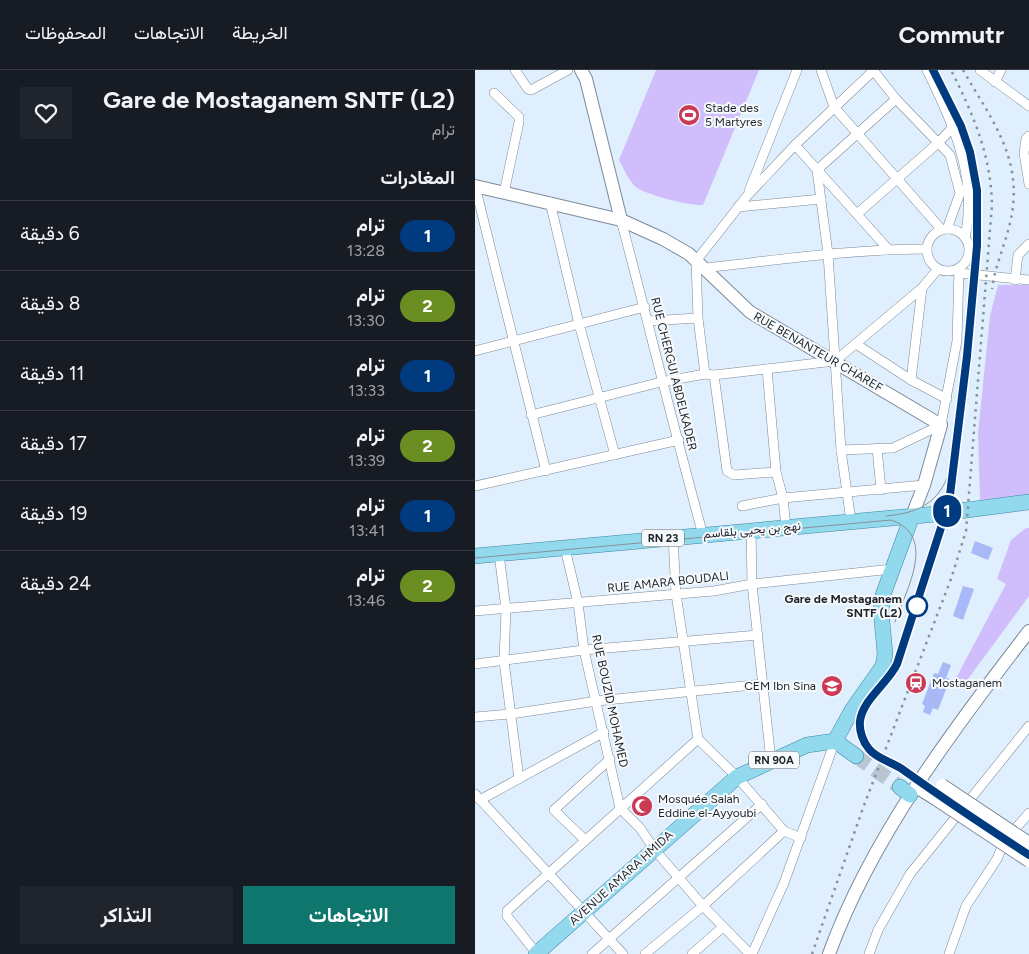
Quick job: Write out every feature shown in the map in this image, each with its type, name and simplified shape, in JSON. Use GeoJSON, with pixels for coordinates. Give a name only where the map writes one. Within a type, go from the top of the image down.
{"type":"FeatureCollection","features":[{"type":"Feature","properties":{"kind":"main road"},"geometry":{"type":"LineString","coordinates":[[581,70],[586,79],[621,220]]}},
{"type":"Feature","properties":{"kind":"main road","name":"RUE BENANTEUR CHAREF"},"geometry":{"type":"LineString","coordinates":[[475,186],[621,220],[681,248],[749,312],[941,425]]}},
{"type":"Feature","properties":{"kind":"main road"},"geometry":{"type":"LineString","coordinates":[[857,756],[835,741],[852,710],[883,666],[885,654],[881,610],[883,595],[924,485],[941,425]]}},
{"type":"Feature","properties":{"kind":"main road","name":"نهج بن يحيى بلقاسم"},"geometry":{"type":"LineString","coordinates":[[475,556],[1025,505]]}},
{"type":"Feature","properties":{"kind":"main road"},"geometry":{"type":"LineString","coordinates":[[829,954],[875,853],[909,789],[925,773],[1029,631]]}},
{"type":"Feature","properties":{"kind":"main road","name":"AVENUE AMARA HMIDA"},"geometry":{"type":"LineString","coordinates":[[537,954],[654,848],[737,777],[807,746],[835,741]]}},
{"type":"Feature","properties":{"kind":"main road"},"geometry":{"type":"LineString","coordinates":[[925,773],[1029,843]]}},
{"type":"Feature","properties":{"kind":"main road"},"geometry":{"type":"LineString","coordinates":[[909,789],[934,798],[1029,862]]}},
{"type":"Feature","properties":{"kind":"street"},"geometry":{"type":"LineString","coordinates":[[515,70],[531,90],[568,70]]}},
{"type":"Feature","properties":{"kind":"street"},"geometry":{"type":"LineString","coordinates":[[747,196],[797,70]]}},
{"type":"Feature","properties":{"kind":"street"},"geometry":{"type":"LineString","coordinates":[[821,70],[834,107],[945,229]]}},
{"type":"Feature","properties":{"kind":"street"},"geometry":{"type":"LineString","coordinates":[[776,472],[734,475],[727,471],[698,318],[700,265],[738,207],[795,145],[873,70],[896,99],[951,155],[960,194],[945,229]]}},
{"type":"Feature","properties":{"kind":"street"},"geometry":{"type":"LineString","coordinates":[[841,450],[893,448],[941,425],[947,399],[957,341],[959,270],[969,251],[965,238],[970,209],[962,152],[954,126],[927,70]]}},
{"type":"Feature","properties":{"kind":"street"},"geometry":{"type":"LineString","coordinates":[[980,70],[1029,106]]}},
{"type":"Feature","properties":{"kind":"street"},"geometry":{"type":"LineString","coordinates":[[995,82],[1001,70]]}},
{"type":"Feature","properties":{"kind":"street"},"geometry":{"type":"LineString","coordinates":[[494,93],[519,117],[504,193]]}},
{"type":"Feature","properties":{"kind":"street"},"geometry":{"type":"LineString","coordinates":[[817,170],[896,99]]}},
{"type":"Feature","properties":{"kind":"street"},"geometry":{"type":"LineString","coordinates":[[857,214],[938,143],[954,126]]}},
{"type":"Feature","properties":{"kind":"street"},"geometry":{"type":"LineString","coordinates":[[1029,136],[1026,139],[1024,153],[1029,184]]}},
{"type":"Feature","properties":{"kind":"street"},"geometry":{"type":"LineString","coordinates":[[795,145],[889,249]]}},
{"type":"Feature","properties":{"kind":"street"},"geometry":{"type":"LineString","coordinates":[[817,170],[828,254],[841,450],[849,493],[851,520]]}},
{"type":"Feature","properties":{"kind":"street"},"geometry":{"type":"LineString","coordinates":[[475,186],[546,471]]}},
{"type":"Feature","properties":{"kind":"street"},"geometry":{"type":"LineString","coordinates":[[738,207],[821,199]]}},
{"type":"Feature","properties":{"kind":"street"},"geometry":{"type":"LineString","coordinates":[[550,202],[579,324],[615,455]]}},
{"type":"Feature","properties":{"kind":"street","name":"RUE CHERGUI ABDELKADER"},"geometry":{"type":"LineString","coordinates":[[621,220],[645,307],[661,382],[679,440],[703,535]]}},
{"type":"Feature","properties":{"kind":"street"},"geometry":{"type":"LineString","coordinates":[[965,238],[954,230],[945,229],[931,237],[927,248],[929,261],[938,269],[959,270],[1015,280],[1029,280]]}},
{"type":"Feature","properties":{"kind":"street"},"geometry":{"type":"LineString","coordinates":[[1015,280],[1018,255],[1029,244]]}},
{"type":"Feature","properties":{"kind":"street"},"geometry":{"type":"LineString","coordinates":[[700,265],[889,249],[927,248]]}},
{"type":"Feature","properties":{"kind":"street"},"geometry":{"type":"LineString","coordinates":[[531,415],[661,382],[835,361],[922,288],[938,269]]}},
{"type":"Feature","properties":{"kind":"street"},"geometry":{"type":"LineString","coordinates":[[911,380],[922,288]]}},
{"type":"Feature","properties":{"kind":"street"},"geometry":{"type":"LineString","coordinates":[[475,351],[645,307]]}},
{"type":"Feature","properties":{"kind":"street"},"geometry":{"type":"LineString","coordinates":[[648,321],[698,318]]}},
{"type":"Feature","properties":{"kind":"street"},"geometry":{"type":"LineString","coordinates":[[856,344],[911,380],[947,399]]}},
{"type":"Feature","properties":{"kind":"street"},"geometry":{"type":"LineString","coordinates":[[767,369],[776,472],[783,498],[786,527]]}},
{"type":"Feature","properties":{"kind":"street"},"geometry":{"type":"LineString","coordinates":[[475,486],[679,440]]}},
{"type":"Feature","properties":{"kind":"street"},"geometry":{"type":"LineString","coordinates":[[877,448],[881,490]]}},
{"type":"Feature","properties":{"kind":"street"},"geometry":{"type":"LineString","coordinates":[[742,506],[783,498],[924,485]]}},
{"type":"Feature","properties":{"kind":"street"},"geometry":{"type":"LineString","coordinates":[[751,530],[752,584],[771,761]]}},
{"type":"Feature","properties":{"kind":"street"},"geometry":{"type":"LineString","coordinates":[[673,538],[676,594],[697,739],[737,777],[784,831],[801,838]]}},
{"type":"Feature","properties":{"kind":"street","name":"RUE BOUZID MOHAMED"},"geometry":{"type":"LineString","coordinates":[[565,548],[578,603],[584,650],[620,808]]}},
{"type":"Feature","properties":{"kind":"street"},"geometry":{"type":"LineString","coordinates":[[499,554],[506,609],[504,661],[519,779]]}},
{"type":"Feature","properties":{"kind":"street","name":"RUE AMARA BOUDALI"},"geometry":{"type":"LineString","coordinates":[[475,611],[713,591],[752,584],[893,569]]}},
{"type":"Feature","properties":{"kind":"street"},"geometry":{"type":"LineString","coordinates":[[475,664],[584,650],[758,635]]}},
{"type":"Feature","properties":{"kind":"street"},"geometry":{"type":"LineString","coordinates":[[475,717],[511,714],[597,701],[763,684]]}},
{"type":"Feature","properties":{"kind":"street"},"geometry":{"type":"LineString","coordinates":[[869,954],[877,930],[910,874],[1029,726]]}},
{"type":"Feature","properties":{"kind":"street"},"geometry":{"type":"LineString","coordinates":[[604,732],[519,779],[478,797],[608,940],[623,954]]}},
{"type":"Feature","properties":{"kind":"street"},"geometry":{"type":"LineString","coordinates":[[537,954],[506,914],[697,739]]}},
{"type":"Feature","properties":{"kind":"street"},"geometry":{"type":"LineString","coordinates":[[620,808],[640,828],[654,848],[703,906],[751,954],[784,883],[835,741]]}},
{"type":"Feature","properties":{"kind":"street"},"geometry":{"type":"LineString","coordinates":[[585,840],[554,810],[610,759]]}},
{"type":"Feature","properties":{"kind":"street"},"geometry":{"type":"LineString","coordinates":[[592,954],[761,804]]}},
{"type":"Feature","properties":{"kind":"street"},"geometry":{"type":"LineString","coordinates":[[949,954],[966,906],[997,858],[1004,842],[1029,813]]}},
{"type":"Feature","properties":{"kind":"street"},"geometry":{"type":"LineString","coordinates":[[645,954],[703,906],[784,831]]}},
{"type":"Feature","properties":{"kind":"street"},"geometry":{"type":"LineString","coordinates":[[692,954],[723,927]]}},
{"type":"Feature","properties":{"kind":"shaded area","name":"Stade des 5 Martyres"},"geometry":{"type":"Polygon","coordinates":[[[656,70],[759,70],[703,205],[688,204],[641,190],[631,181],[619,160],[656,70]]]}},
{"type":"Feature","properties":{"kind":"shaded area"},"geometry":{"type":"Polygon","coordinates":[[[998,285],[1029,285],[1029,495],[980,500],[978,433],[990,316],[998,285]]]}},
{"type":"Feature","properties":{"kind":"shaded area"},"geometry":{"type":"Polygon","coordinates":[[[1026,528],[1029,528],[1029,596],[965,683],[956,678],[1006,584],[997,579],[1011,540],[1026,528]]]}},
{"type":"Feature","properties":{"kind":"building"},"geometry":{"type":"Polygon","coordinates":[[[975,541],[993,548],[988,560],[971,553],[975,541]]]}},
{"type":"Feature","properties":{"kind":"building"},"geometry":{"type":"Polygon","coordinates":[[[963,586],[974,589],[963,620],[953,616],[963,586]]]}},
{"type":"Feature","properties":{"kind":"building"},"geometry":{"type":"Polygon","coordinates":[[[943,662],[951,665],[946,678],[950,679],[938,710],[933,708],[930,715],[923,712],[925,706],[922,704],[934,673],[938,674],[943,662]]]}},
{"type":"Feature","properties":{"kind":"tunnel"},"geometry":{"type":"LineString","coordinates":[[856,756],[900,787]]}},
{"type":"Feature","properties":{"kind":"tram line"},"geometry":{"type":"LineString","coordinates":[[869,749],[862,736],[861,724],[863,713],[897,664],[935,553],[951,494],[967,356],[977,246],[977,190],[970,152],[961,126],[933,70]]}},
{"type":"Feature","properties":{"kind":"tram line","name":"1"},"geometry":{"type":"LineString","coordinates":[[933,70],[961,126],[970,152],[977,190],[977,246],[967,356],[951,494],[947,512],[929,572],[897,664],[890,677],[865,708],[860,723],[864,742],[873,753],[900,768],[1029,855]]}},
{"type":"Feature","properties":{"kind":"tram line"},"geometry":{"type":"LineString","coordinates":[[886,516],[908,512],[926,505],[940,491],[950,470]]}},
{"type":"Feature","properties":{"kind":"tram line"},"geometry":{"type":"LineString","coordinates":[[475,558],[891,520],[905,528],[913,538],[916,551],[911,580],[895,622]]}},
{"type":"Feature","properties":{"kind":"tram line"},"geometry":{"type":"LineString","coordinates":[[900,768],[1029,855]]}},
{"type":"Feature","properties":{"kind":"railway"},"geometry":{"type":"LineString","coordinates":[[812,954],[863,808],[951,579],[966,531],[992,205],[988,169],[979,135],[967,103],[951,70]]}},
{"type":"Feature","properties":{"kind":"railway"},"geometry":{"type":"LineString","coordinates":[[963,70],[995,124],[1009,160],[1013,180],[1010,223],[995,272],[992,289]]}},
{"type":"Feature","properties":{"kind":"place","name":"Stade des 5 Martyres"},"geometry":{"type":"Point","coordinates":[689,115]}},
{"type":"Feature","properties":{"kind":"place","name":"Gare de Mostaganem SNTF (L2)"},"geometry":{"type":"Point","coordinates":[917,606]}},
{"type":"Feature","properties":{"kind":"place","name":"Mostaganem"},"geometry":{"type":"Point","coordinates":[916,683]}},
{"type":"Feature","properties":{"kind":"place","name":"CEM Ibn Sina"},"geometry":{"type":"Point","coordinates":[832,686]}},
{"type":"Feature","properties":{"kind":"place","name":"Mosquée Salah Eddine el-Ayyoubi"},"geometry":{"type":"Point","coordinates":[642,806]}}]}
